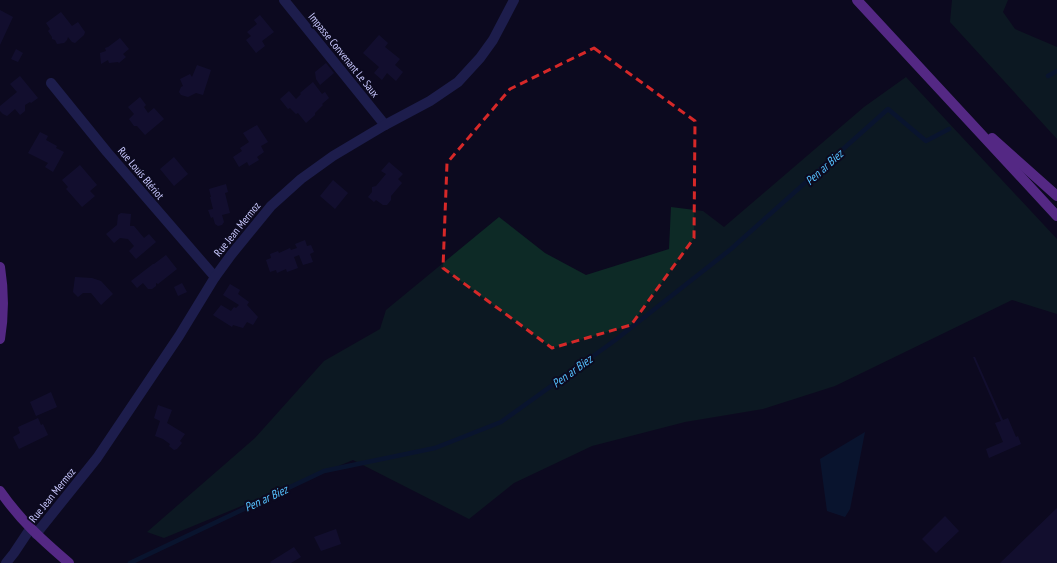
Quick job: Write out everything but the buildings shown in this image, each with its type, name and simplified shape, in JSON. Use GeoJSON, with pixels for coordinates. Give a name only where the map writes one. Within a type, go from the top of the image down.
{"type":"FeatureCollection","features":[{"type":"Feature","properties":{"kind":"main road"},"geometry":{"type":"LineString","coordinates":[[857,0],[1057,216]]}},
{"type":"Feature","properties":{"kind":"main road"},"geometry":{"type":"LineString","coordinates":[[951,101],[1057,196]]}},
{"type":"Feature","properties":{"kind":"main road"},"geometry":{"type":"LineString","coordinates":[[0,268],[3,288],[3,322],[0,339]]}},
{"type":"Feature","properties":{"kind":"main road"},"geometry":{"type":"LineString","coordinates":[[0,491],[12,509],[33,531],[69,563]]}},
{"type":"Feature","properties":{"kind":"street","name":"Impasse Convenant Le Saux"},"geometry":{"type":"LineString","coordinates":[[284,0],[385,125]]}},
{"type":"Feature","properties":{"kind":"street","name":"Rue Jean Mermoz"},"geometry":{"type":"LineString","coordinates":[[6,563],[97,458],[179,336],[215,277],[231,255],[272,206],[301,179],[333,156],[385,125],[430,101],[458,82],[480,58],[493,40],[514,0]]}},
{"type":"Feature","properties":{"kind":"street","name":"Rue Louis Blériot"},"geometry":{"type":"LineString","coordinates":[[51,82],[107,152],[215,277]]}},
{"type":"Feature","properties":{"kind":"highlighted area"},"geometry":{"type":"Polygon","coordinates":[[[594,48],[695,121],[694,238],[631,325],[552,348],[443,268],[447,163],[510,89],[594,48]]]}},
{"type":"Feature","properties":{"kind":"green space"},"geometry":{"type":"Polygon","coordinates":[[[952,0],[1008,0],[1003,12],[1015,29],[1057,47],[1057,139],[950,22],[952,0]]]}},
{"type":"Feature","properties":{"kind":"green space"},"geometry":{"type":"Polygon","coordinates":[[[906,77],[1057,239],[1057,314],[1012,300],[835,386],[763,409],[685,422],[592,446],[514,483],[469,519],[353,460],[164,538],[147,532],[255,438],[324,361],[380,329],[386,310],[499,217],[545,253],[586,275],[669,249],[671,207],[703,211],[724,227],[864,107],[906,77]]]}},
{"type":"Feature","properties":{"kind":"water"},"geometry":{"type":"Polygon","coordinates":[[[865,432],[850,509],[845,517],[827,511],[820,459],[865,432]]]}},
{"type":"Feature","properties":{"kind":"waterway","name":"Pen ar Biez"},"geometry":{"type":"LineString","coordinates":[[1048,76],[1057,71]]}},
{"type":"Feature","properties":{"kind":"waterway","name":"Pen ar Biez"},"geometry":{"type":"LineString","coordinates":[[130,563],[324,471],[435,448],[501,422],[614,341],[731,249],[888,109],[926,141],[949,129]]}}]}
